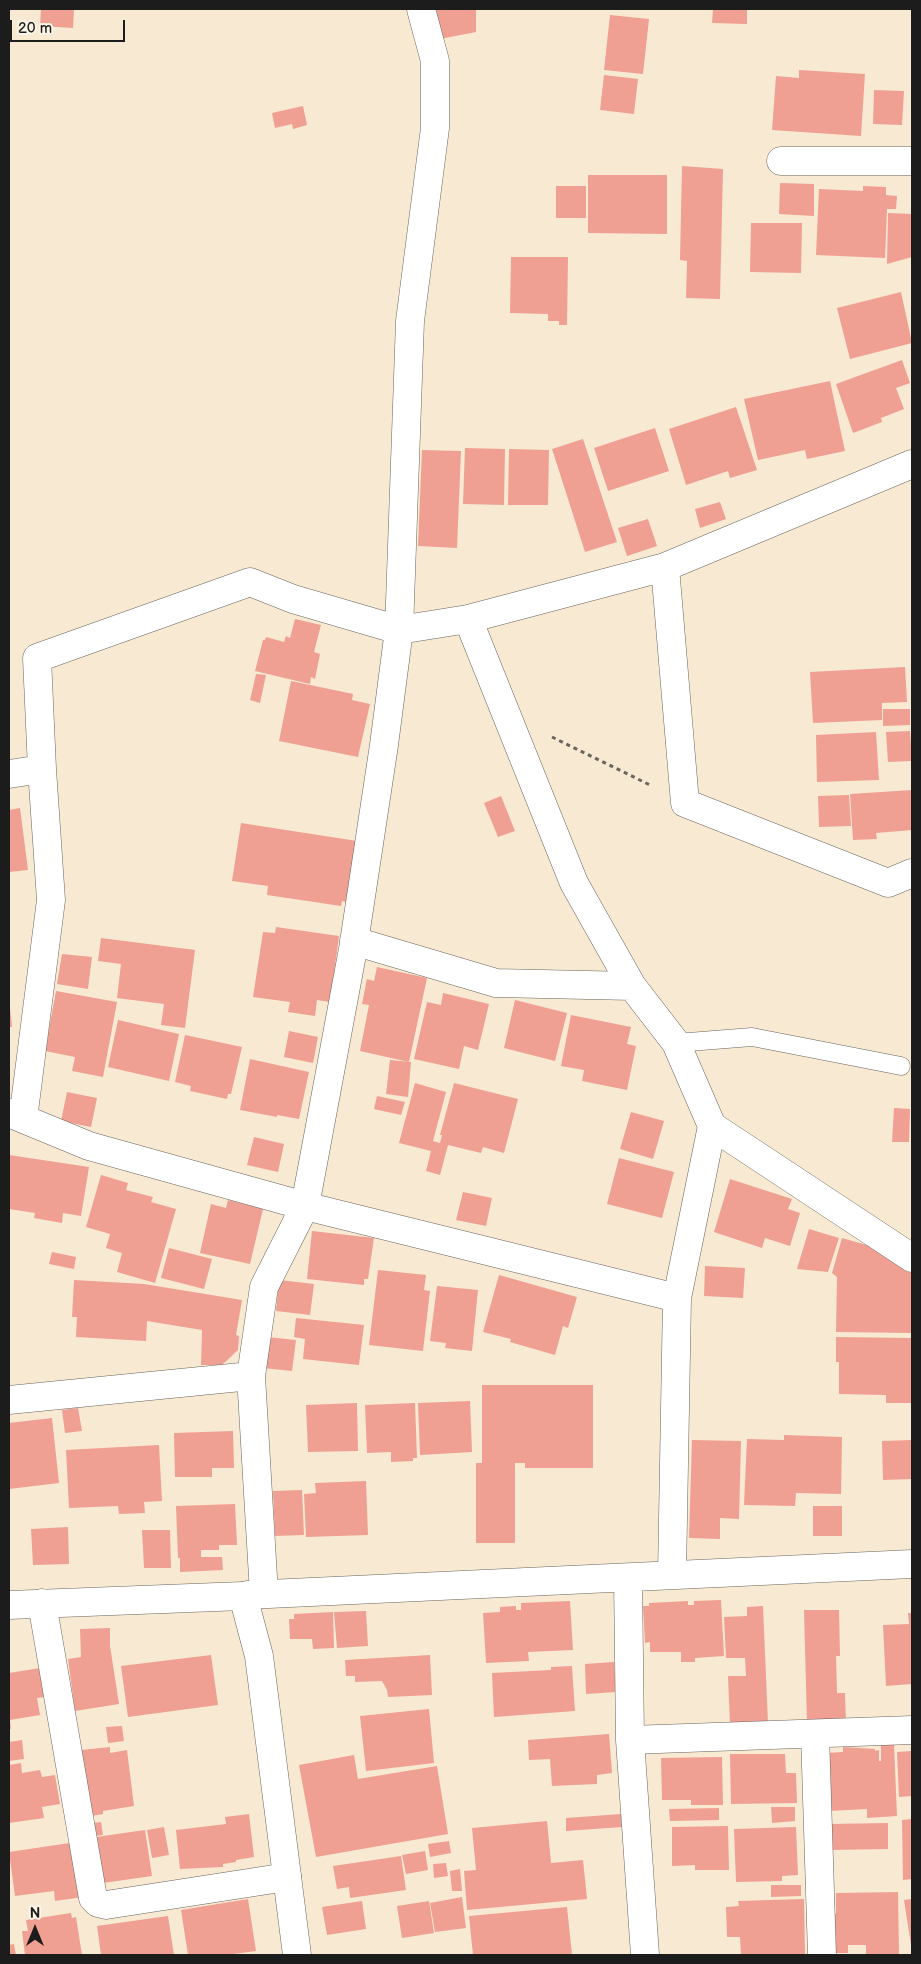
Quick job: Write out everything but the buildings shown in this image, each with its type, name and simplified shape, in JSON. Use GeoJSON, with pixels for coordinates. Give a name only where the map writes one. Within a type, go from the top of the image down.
{"type":"FeatureCollection","features":[{"type":"Feature","properties":{"kind":"street"},"geometry":{"type":"LineString","coordinates":[[297,1955],[259,1656],[254,1595],[251,1376],[264,1287],[305,1206],[354,942],[384,745],[399,630],[410,321],[436,128],[436,61],[421,9]]}},
{"type":"Feature","properties":{"kind":"street"},"geometry":{"type":"LineString","coordinates":[[781,161],[912,161]]}},
{"type":"Feature","properties":{"kind":"street"},"geometry":{"type":"LineString","coordinates":[[677,1298],[305,1206],[89,1146],[16,1116],[51,900],[42,769],[38,658],[250,582],[292,599],[399,630],[468,618],[665,567],[912,464]]}},
{"type":"Feature","properties":{"kind":"street"},"geometry":{"type":"LineString","coordinates":[[665,567],[685,803],[888,883],[912,873]]}},
{"type":"Feature","properties":{"kind":"street"},"geometry":{"type":"LineString","coordinates":[[468,618],[574,883],[632,986],[676,1043],[712,1126],[912,1258]]}},
{"type":"Feature","properties":{"kind":"street"},"geometry":{"type":"LineString","coordinates":[[9,774],[42,769]]}},
{"type":"Feature","properties":{"kind":"street"},"geometry":{"type":"LineString","coordinates":[[354,942],[496,983],[632,986]]}},
{"type":"Feature","properties":{"kind":"street"},"geometry":{"type":"LineString","coordinates":[[672,1574],[677,1298],[712,1126]]}},
{"type":"Feature","properties":{"kind":"street"},"geometry":{"type":"LineString","coordinates":[[9,1400],[251,1376]]}},
{"type":"Feature","properties":{"kind":"street"},"geometry":{"type":"LineString","coordinates":[[9,1605],[912,1564]]}},
{"type":"Feature","properties":{"kind":"street"},"geometry":{"type":"LineString","coordinates":[[628,1578],[630,1740],[645,1955]]}},
{"type":"Feature","properties":{"kind":"street"},"geometry":{"type":"LineString","coordinates":[[42,1603],[93,1898],[98,1903],[106,1905],[287,1877]]}},
{"type":"Feature","properties":{"kind":"street"},"geometry":{"type":"LineString","coordinates":[[630,1740],[912,1730]]}},
{"type":"Feature","properties":{"kind":"street"},"geometry":{"type":"LineString","coordinates":[[815,1734],[822,1955]]}},
{"type":"Feature","properties":{"kind":"lane"},"geometry":{"type":"LineString","coordinates":[[676,1043],[752,1037],[901,1066]]}},
{"type":"Feature","properties":{"kind":"path"},"geometry":{"type":"LineString","coordinates":[[507,715],[685,803]]}}]}
